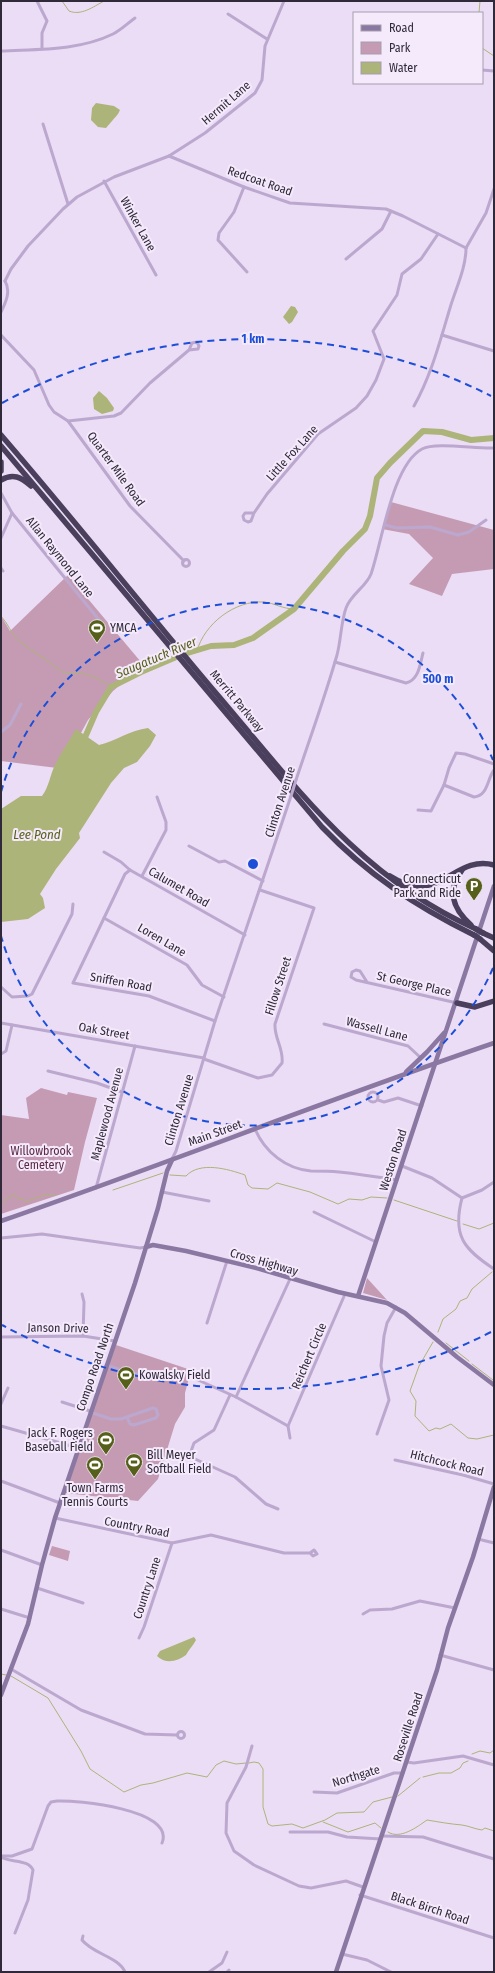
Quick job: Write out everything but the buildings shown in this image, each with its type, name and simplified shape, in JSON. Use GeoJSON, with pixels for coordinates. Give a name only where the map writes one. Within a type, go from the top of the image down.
{"type":"FeatureCollection","features":[{"type":"Feature","properties":{"kind":"highway","name":"Merritt Parkway"},"geometry":{"type":"LineString","coordinates":[[1,435],[309,812],[350,854],[414,904],[474,935],[494,938]]}},
{"type":"Feature","properties":{"kind":"highway","name":"Merritt Parkway"},"geometry":{"type":"LineString","coordinates":[[1,446],[76,535],[169,641]]}},
{"type":"Feature","properties":{"kind":"highway"},"geometry":{"type":"LineString","coordinates":[[1,462],[1,471]]}},
{"type":"Feature","properties":{"kind":"highway"},"geometry":{"type":"LineString","coordinates":[[1,480],[12,476],[19,477],[25,481],[76,535]]}},
{"type":"Feature","properties":{"kind":"highway","name":"Merritt Parkway"},"geometry":{"type":"LineString","coordinates":[[195,672],[308,802],[353,848],[386,876],[411,894],[439,911],[476,929],[494,946]]}},
{"type":"Feature","properties":{"kind":"highway"},"geometry":{"type":"LineString","coordinates":[[353,848],[391,876],[409,884],[433,884],[446,879],[465,867],[478,862],[494,865]]}},
{"type":"Feature","properties":{"kind":"highway"},"geometry":{"type":"LineString","coordinates":[[465,867],[455,880],[453,898],[460,913],[476,929]]}},
{"type":"Feature","properties":{"kind":"highway"},"geometry":{"type":"LineString","coordinates":[[482,936],[494,951]]}},
{"type":"Feature","properties":{"kind":"highway"},"geometry":{"type":"LineString","coordinates":[[481,1006],[494,998]]}},
{"type":"Feature","properties":{"kind":"highway"},"geometry":{"type":"LineString","coordinates":[[457,1003],[470,1006],[481,1006],[494,1002]]}},
{"type":"Feature","properties":{"kind":"main road","name":"Weston Road"},"geometry":{"type":"LineString","coordinates":[[358,1296],[446,1030],[457,1003],[494,887]]}},
{"type":"Feature","properties":{"kind":"main road","name":"Weston Road"},"geometry":{"type":"LineString","coordinates":[[403,1074],[421,1058],[446,1030]]}},
{"type":"Feature","properties":{"kind":"main road","name":"Main Street"},"geometry":{"type":"LineString","coordinates":[[1,1221],[96,1188],[403,1074],[494,1043]]}},
{"type":"Feature","properties":{"kind":"main road","name":"Compo Road North"},"geometry":{"type":"LineString","coordinates":[[1,1695],[30,1618],[42,1565],[55,1518],[146,1247],[167,1171],[172,1160]]}},
{"type":"Feature","properties":{"kind":"main road","name":"Cross Highway"},"geometry":{"type":"LineString","coordinates":[[146,1247],[153,1245],[227,1261],[345,1294],[381,1301],[396,1307],[494,1384]]}},
{"type":"Feature","properties":{"kind":"main road","name":"Roseville Road"},"geometry":{"type":"LineString","coordinates":[[336,1972],[360,1895],[403,1773],[494,1485]]}},
{"type":"Feature","properties":{"kind":"street"},"geometry":{"type":"LineString","coordinates":[[37,1],[47,21],[42,33],[42,49]]}},
{"type":"Feature","properties":{"kind":"street","name":"Hermit Lane"},"geometry":{"type":"LineString","coordinates":[[169,156],[205,133],[255,93],[262,80],[263,53],[267,39],[284,1]]}},
{"type":"Feature","properties":{"kind":"street"},"geometry":{"type":"LineString","coordinates":[[228,14],[267,39]]}},
{"type":"Feature","properties":{"kind":"street"},"geometry":{"type":"LineString","coordinates":[[1,50],[63,48],[94,41],[112,34],[135,18]]}},
{"type":"Feature","properties":{"kind":"street"},"geometry":{"type":"LineString","coordinates":[[483,70],[494,70]]}},
{"type":"Feature","properties":{"kind":"street"},"geometry":{"type":"LineString","coordinates":[[43,124],[68,204]]}},
{"type":"Feature","properties":{"kind":"street"},"geometry":{"type":"LineString","coordinates":[[1,312],[8,288],[3,281],[21,255],[68,204],[104,181],[169,156]]}},
{"type":"Feature","properties":{"kind":"street","name":"Redcoat Road"},"geometry":{"type":"LineString","coordinates":[[169,156],[244,187],[290,202],[372,207],[392,211],[466,248]]}},
{"type":"Feature","properties":{"kind":"street","name":"Winker Lane"},"geometry":{"type":"LineString","coordinates":[[104,181],[156,275]]}},
{"type":"Feature","properties":{"kind":"street"},"geometry":{"type":"LineString","coordinates":[[244,187],[234,212],[219,234],[218,240],[248,272]]}},
{"type":"Feature","properties":{"kind":"street"},"geometry":{"type":"LineString","coordinates":[[414,406],[424,385],[442,336],[466,256],[466,248],[486,213],[494,189]]}},
{"type":"Feature","properties":{"kind":"street"},"geometry":{"type":"LineString","coordinates":[[346,259],[382,229],[392,211]]}},
{"type":"Feature","properties":{"kind":"street","name":"Little Fox Lane"},"geometry":{"type":"LineString","coordinates":[[254,512],[318,434],[356,408],[371,390],[384,359],[373,331],[398,295],[402,274],[421,259],[438,234]]}},
{"type":"Feature","properties":{"kind":"street","name":"Quarter Mile Road"},"geometry":{"type":"LineString","coordinates":[[1,335],[34,370],[49,405],[54,412],[68,422],[130,506],[184,561]]}},
{"type":"Feature","properties":{"kind":"street"},"geometry":{"type":"LineString","coordinates":[[442,336],[494,351]]}},
{"type":"Feature","properties":{"kind":"street"},"geometry":{"type":"LineString","coordinates":[[68,422],[114,416],[121,413],[150,384],[189,350]]}},
{"type":"Feature","properties":{"kind":"street","name":"Clinton Avenue"},"geometry":{"type":"LineString","coordinates":[[172,1160],[215,1021],[335,662],[347,607],[370,576],[402,474],[414,456],[421,450],[437,446],[494,448]]}},
{"type":"Feature","properties":{"kind":"street","name":"Allan Raymond Lane"},"geometry":{"type":"LineString","coordinates":[[1,494],[12,513],[104,626]]}},
{"type":"Feature","properties":{"kind":"street"},"geometry":{"type":"LineString","coordinates":[[1,538],[12,513]]}},
{"type":"Feature","properties":{"kind":"street"},"geometry":{"type":"LineString","coordinates":[[385,525],[397,528],[430,527],[458,535],[470,532],[486,520]]}},
{"type":"Feature","properties":{"kind":"street"},"geometry":{"type":"LineString","coordinates":[[335,662],[406,683],[412,681],[416,676],[423,653]]}},
{"type":"Feature","properties":{"kind":"street"},"geometry":{"type":"LineString","coordinates":[[1,732],[10,725],[21,704]]}},
{"type":"Feature","properties":{"kind":"street"},"geometry":{"type":"LineString","coordinates":[[418,810],[431,811],[444,785],[449,768],[456,753],[466,754],[494,764]]}},
{"type":"Feature","properties":{"kind":"street"},"geometry":{"type":"LineString","coordinates":[[444,785],[468,795],[478,797],[483,793],[494,770]]}},
{"type":"Feature","properties":{"kind":"street"},"geometry":{"type":"LineString","coordinates":[[142,876],[166,830],[166,822],[158,797]]}},
{"type":"Feature","properties":{"kind":"street"},"geometry":{"type":"LineString","coordinates":[[189,846],[219,862],[225,861],[263,881]]}},
{"type":"Feature","properties":{"kind":"street","name":"Calumet Road"},"geometry":{"type":"LineString","coordinates":[[104,852],[121,862],[130,870],[245,935]]}},
{"type":"Feature","properties":{"kind":"street","name":"Sniffen Road"},"geometry":{"type":"LineString","coordinates":[[130,870],[125,874],[73,983],[149,996],[215,1021]]}},
{"type":"Feature","properties":{"kind":"street","name":"Fillow Street"},"geometry":{"type":"LineString","coordinates":[[204,1059],[258,1078],[272,1075],[282,1063],[282,1054],[275,1031],[275,1024],[314,908],[260,890]]}},
{"type":"Feature","properties":{"kind":"street"},"geometry":{"type":"LineString","coordinates":[[1,987],[12,998],[32,994],[72,914],[73,904]]}},
{"type":"Feature","properties":{"kind":"street","name":"Loren Lane"},"geometry":{"type":"LineString","coordinates":[[104,918],[187,965],[202,985],[224,997]]}},
{"type":"Feature","properties":{"kind":"street","name":"St George Place"},"geometry":{"type":"LineString","coordinates":[[366,982],[360,971],[356,970],[352,972],[353,979],[366,982],[457,1003]]}},
{"type":"Feature","properties":{"kind":"street","name":"Oak Street"},"geometry":{"type":"LineString","coordinates":[[1,1023],[204,1059]]}},
{"type":"Feature","properties":{"kind":"street","name":"Wassell Lane"},"geometry":{"type":"LineString","coordinates":[[324,1024],[408,1046],[421,1058]]}},
{"type":"Feature","properties":{"kind":"street"},"geometry":{"type":"LineString","coordinates":[[1,1054],[6,1051],[12,1025]]}},
{"type":"Feature","properties":{"kind":"street","name":"Maplewood Avenue"},"geometry":{"type":"LineString","coordinates":[[96,1188],[135,1046]]}},
{"type":"Feature","properties":{"kind":"street"},"geometry":{"type":"LineString","coordinates":[[48,1071],[97,1083],[122,1092]]}},
{"type":"Feature","properties":{"kind":"street"},"geometry":{"type":"LineString","coordinates":[[378,1100],[384,1102],[398,1098],[422,1106]]}},
{"type":"Feature","properties":{"kind":"street"},"geometry":{"type":"LineString","coordinates":[[255,1129],[267,1149],[278,1159],[293,1167],[310,1171],[339,1172],[397,1180]]}},
{"type":"Feature","properties":{"kind":"street"},"geometry":{"type":"LineString","coordinates":[[402,1166],[432,1178],[462,1198]]}},
{"type":"Feature","properties":{"kind":"street"},"geometry":{"type":"LineString","coordinates":[[462,1198],[482,1190],[494,1182]]}},
{"type":"Feature","properties":{"kind":"street"},"geometry":{"type":"LineString","coordinates":[[162,1192],[209,1200]]}},
{"type":"Feature","properties":{"kind":"street"},"geometry":{"type":"LineString","coordinates":[[462,1198],[460,1226],[463,1241],[471,1253],[494,1269]]}},
{"type":"Feature","properties":{"kind":"street"},"geometry":{"type":"LineString","coordinates":[[314,1212],[376,1242]]}},
{"type":"Feature","properties":{"kind":"street","name":"Cross Highway"},"geometry":{"type":"LineString","coordinates":[[1,1238],[42,1234],[140,1248],[146,1247]]}},
{"type":"Feature","properties":{"kind":"street"},"geometry":{"type":"LineString","coordinates":[[208,1324],[227,1261]]}},
{"type":"Feature","properties":{"kind":"street"},"geometry":{"type":"LineString","coordinates":[[236,1398],[290,1279]]}},
{"type":"Feature","properties":{"kind":"street"},"geometry":{"type":"LineString","coordinates":[[82,1294],[84,1302],[83,1336]]}},
{"type":"Feature","properties":{"kind":"street","name":"Reichert Circle"},"geometry":{"type":"LineString","coordinates":[[288,1426],[345,1294]]}},
{"type":"Feature","properties":{"kind":"street"},"geometry":{"type":"LineString","coordinates":[[377,1434],[389,1400],[381,1366],[384,1336],[387,1324],[396,1307]]}},
{"type":"Feature","properties":{"kind":"street","name":"Janson Drive"},"geometry":{"type":"LineString","coordinates":[[1,1337],[83,1336],[115,1341]]}},
{"type":"Feature","properties":{"kind":"street"},"geometry":{"type":"LineString","coordinates":[[106,1365],[134,1374],[139,1373],[142,1370]]}},
{"type":"Feature","properties":{"kind":"street"},"geometry":{"type":"LineString","coordinates":[[198,1380],[236,1398],[288,1426],[290,1438]]}},
{"type":"Feature","properties":{"kind":"street"},"geometry":{"type":"LineString","coordinates":[[1,1404],[8,1388]]}},
{"type":"Feature","properties":{"kind":"street"},"geometry":{"type":"LineString","coordinates":[[230,1395],[214,1430],[194,1443],[190,1454],[195,1459],[235,1477],[272,1508],[278,1509]]}},
{"type":"Feature","properties":{"kind":"street"},"geometry":{"type":"LineString","coordinates":[[62,1402],[110,1419],[121,1419],[153,1408],[156,1409],[158,1414],[156,1418],[134,1426],[130,1424],[127,1417]]}},
{"type":"Feature","properties":{"kind":"street"},"geometry":{"type":"LineString","coordinates":[[1,1426],[78,1448]]}},
{"type":"Feature","properties":{"kind":"street","name":"Hitchcock Road"},"geometry":{"type":"LineString","coordinates":[[395,1460],[494,1485]]}},
{"type":"Feature","properties":{"kind":"street"},"geometry":{"type":"LineString","coordinates":[[1,1481],[60,1503]]}},
{"type":"Feature","properties":{"kind":"street","name":"Country Road"},"geometry":{"type":"LineString","coordinates":[[55,1518],[172,1544],[211,1535],[284,1553],[310,1553]]}},
{"type":"Feature","properties":{"kind":"street"},"geometry":{"type":"LineString","coordinates":[[478,1539],[494,1543]]}},
{"type":"Feature","properties":{"kind":"street","name":"Country Lane"},"geometry":{"type":"LineString","coordinates":[[139,1638],[172,1544]]}},
{"type":"Feature","properties":{"kind":"street"},"geometry":{"type":"LineString","coordinates":[[1,1550],[42,1565]]}},
{"type":"Feature","properties":{"kind":"street"},"geometry":{"type":"LineString","coordinates":[[37,1588],[83,1603]]}},
{"type":"Feature","properties":{"kind":"street"},"geometry":{"type":"LineString","coordinates":[[363,1614],[370,1610],[392,1609],[420,1601],[455,1608]]}},
{"type":"Feature","properties":{"kind":"street"},"geometry":{"type":"LineString","coordinates":[[1,1609],[30,1618]]}},
{"type":"Feature","properties":{"kind":"street"},"geometry":{"type":"LineString","coordinates":[[440,1655],[494,1670]]}},
{"type":"Feature","properties":{"kind":"street"},"geometry":{"type":"LineString","coordinates":[[9,1673],[88,1712],[145,1734],[178,1735]]}},
{"type":"Feature","properties":{"kind":"street"},"geometry":{"type":"LineString","coordinates":[[252,1746],[248,1763],[228,1803],[226,1829],[235,1853],[299,1886],[311,1888],[346,1881],[363,1887]]}},
{"type":"Feature","properties":{"kind":"street"},"geometry":{"type":"LineString","coordinates":[[406,1762],[414,1763],[464,1756],[494,1765]]}},
{"type":"Feature","properties":{"kind":"street","name":"Northgate"},"geometry":{"type":"LineString","coordinates":[[314,1792],[337,1793],[394,1773],[403,1773]]}},
{"type":"Feature","properties":{"kind":"street"},"geometry":{"type":"LineString","coordinates":[[1,1856],[12,1856],[32,1849],[48,1806],[51,1802],[57,1801],[103,1804],[130,1811],[157,1825],[163,1834],[162,1843]]}},
{"type":"Feature","properties":{"kind":"street"},"geometry":{"type":"LineString","coordinates":[[290,1832],[328,1832],[347,1837],[423,1837],[494,1859]]}},
{"type":"Feature","properties":{"kind":"street"},"geometry":{"type":"LineString","coordinates":[[1,1856],[10,1861],[28,1864],[33,1870],[28,1900],[15,1933]]}},
{"type":"Feature","properties":{"kind":"street","name":"Black Birch Road"},"geometry":{"type":"LineString","coordinates":[[360,1895],[494,1938]]}},
{"type":"Feature","properties":{"kind":"street"},"geometry":{"type":"LineString","coordinates":[[83,1936],[82,1940],[88,1947],[121,1965],[125,1972]]}},
{"type":"Feature","properties":{"kind":"street"},"geometry":{"type":"LineString","coordinates":[[209,1972],[222,1963],[227,1952]]}},
{"type":"Feature","properties":{"kind":"street"},"geometry":{"type":"LineString","coordinates":[[342,1954],[367,1960],[391,1972]]}},
{"type":"Feature","properties":{"kind":"green space"},"geometry":{"type":"Polygon","coordinates":[[[391,502],[494,530],[494,569],[452,574],[442,596],[409,584],[433,558],[409,534],[382,529],[391,502]]]}},
{"type":"Feature","properties":{"kind":"green space"},"geometry":{"type":"Polygon","coordinates":[[[68,575],[146,668],[134,673],[113,691],[88,720],[70,753],[57,768],[1,761],[1,616],[10,631],[68,575]]]}},
{"type":"Feature","properties":{"kind":"green space","name":"Willowbrook Cemetery"},"geometry":{"type":"Polygon","coordinates":[[[41,1088],[67,1095],[68,1092],[97,1098],[74,1190],[1,1214],[1,1115],[29,1119],[26,1098],[41,1088]]]}},
{"type":"Feature","properties":{"kind":"green space"},"geometry":{"type":"Polygon","coordinates":[[[367,1278],[387,1300],[363,1293],[367,1278]]]}},
{"type":"Feature","properties":{"kind":"green space"},"geometry":{"type":"Polygon","coordinates":[[[116,1345],[191,1370],[185,1393],[185,1407],[175,1424],[158,1479],[138,1501],[65,1493],[80,1444],[116,1345]]]}},
{"type":"Feature","properties":{"kind":"green space"},"geometry":{"type":"Polygon","coordinates":[[[52,1546],[70,1551],[68,1561],[49,1555],[52,1546]]]}},
{"type":"Feature","properties":{"kind":"water"},"geometry":{"type":"Polygon","coordinates":[[[96,103],[114,106],[120,110],[106,128],[98,127],[91,120],[92,108],[96,103]]]}},
{"type":"Feature","properties":{"kind":"water"},"geometry":{"type":"Polygon","coordinates":[[[291,306],[295,307],[298,312],[289,324],[283,317],[291,306]]]}},
{"type":"Feature","properties":{"kind":"water"},"geometry":{"type":"Polygon","coordinates":[[[99,391],[107,398],[114,408],[113,411],[102,414],[94,409],[93,398],[99,391]]]}},
{"type":"Feature","properties":{"kind":"water","name":"Lee Pond"},"geometry":{"type":"Polygon","coordinates":[[[148,728],[156,735],[150,746],[137,762],[124,768],[111,783],[79,833],[80,838],[56,869],[40,894],[43,898],[45,908],[28,919],[1,922],[1,809],[21,796],[42,796],[57,760],[76,729],[99,745],[135,731],[148,728]]]}},
{"type":"Feature","properties":{"kind":"water"},"geometry":{"type":"Polygon","coordinates":[[[194,1637],[196,1640],[186,1655],[175,1661],[167,1661],[160,1659],[157,1656],[160,1651],[194,1637]]]}},
{"type":"Feature","properties":{"kind":"waterway"},"geometry":{"type":"LineString","coordinates":[[62,1],[69,11],[73,12],[82,12],[104,1]]}},
{"type":"Feature","properties":{"kind":"waterway"},"geometry":{"type":"LineString","coordinates":[[479,12],[480,1]]}},
{"type":"Feature","properties":{"kind":"waterway"},"geometry":{"type":"LineString","coordinates":[[483,49],[494,56]]}},
{"type":"Feature","properties":{"kind":"waterway","name":"Saugatuck River"},"geometry":{"type":"LineString","coordinates":[[83,742],[96,712],[111,687],[181,655],[211,646],[234,645],[253,638],[294,609],[343,551],[365,529],[370,516],[377,478],[390,463],[423,431],[442,432],[471,440],[494,438]]}},
{"type":"Feature","properties":{"kind":"waterway"},"geometry":{"type":"LineString","coordinates":[[197,651],[206,632],[214,623],[222,616],[242,605],[253,602],[264,602],[294,609]]}},
{"type":"Feature","properties":{"kind":"waterway"},"geometry":{"type":"LineString","coordinates":[[1,616],[19,641],[65,674],[77,673],[89,675],[101,680],[111,687]]}},
{"type":"Feature","properties":{"kind":"waterway"},"geometry":{"type":"LineString","coordinates":[[170,1175],[186,1176],[192,1171],[214,1168],[245,1175],[248,1185],[252,1188],[268,1189],[277,1183],[310,1192],[338,1204],[349,1199],[362,1200],[371,1197],[387,1198]]}},
{"type":"Feature","properties":{"kind":"waterway"},"geometry":{"type":"LineString","coordinates":[[113,1190],[163,1173]]}},
{"type":"Feature","properties":{"kind":"waterway"},"geometry":{"type":"LineString","coordinates":[[1,1204],[13,1195],[28,1201],[45,1195],[56,1195]]}},
{"type":"Feature","properties":{"kind":"waterway"},"geometry":{"type":"LineString","coordinates":[[394,1200],[457,1221]]}},
{"type":"Feature","properties":{"kind":"waterway"},"geometry":{"type":"LineString","coordinates":[[463,1224],[479,1229],[494,1223]]}},
{"type":"Feature","properties":{"kind":"waterway"},"geometry":{"type":"LineString","coordinates":[[438,1332],[443,1319],[456,1309],[460,1301],[467,1298],[472,1289],[492,1272]]}},
{"type":"Feature","properties":{"kind":"waterway"},"geometry":{"type":"LineString","coordinates":[[433,1342],[419,1366],[410,1391],[416,1401],[415,1416],[429,1431],[436,1428],[440,1429],[451,1424],[468,1438],[477,1439],[494,1435]]}},
{"type":"Feature","properties":{"kind":"waterway"},"geometry":{"type":"LineString","coordinates":[[446,1343],[469,1361]]}},
{"type":"Feature","properties":{"kind":"waterway"},"geometry":{"type":"LineString","coordinates":[[472,1364],[493,1380]]}},
{"type":"Feature","properties":{"kind":"waterway"},"geometry":{"type":"LineString","coordinates":[[1,1674],[6,1675]]}},
{"type":"Feature","properties":{"kind":"waterway"},"geometry":{"type":"LineString","coordinates":[[11,1676],[48,1698],[81,1751],[90,1769],[124,1792],[141,1785],[187,1773],[207,1777],[216,1765],[224,1761],[236,1764],[246,1763]]}},
{"type":"Feature","properties":{"kind":"waterway"},"geometry":{"type":"LineString","coordinates":[[472,1754],[480,1751],[490,1753],[494,1750]]}},
{"type":"Feature","properties":{"kind":"waterway"},"geometry":{"type":"LineString","coordinates":[[423,1777],[439,1773],[451,1773],[460,1768],[463,1763],[468,1761]]}},
{"type":"Feature","properties":{"kind":"waterway"},"geometry":{"type":"LineString","coordinates":[[249,1763],[259,1763],[263,1769],[263,1807],[268,1824],[272,1826],[292,1824],[303,1828],[325,1820],[337,1813],[364,1812],[373,1802],[392,1797]]}},
{"type":"Feature","properties":{"kind":"waterway"},"geometry":{"type":"LineString","coordinates":[[398,1796],[420,1778]]}},
{"type":"Feature","properties":{"kind":"waterway"},"geometry":{"type":"LineString","coordinates":[[388,1832],[393,1834],[403,1834],[427,1820],[465,1825],[482,1830],[485,1828],[494,1831]]}},
{"type":"Feature","properties":{"kind":"waterway"},"geometry":{"type":"LineString","coordinates":[[323,1822],[348,1832],[375,1823],[381,1828]]}},
{"type":"Feature","properties":{"kind":"place","name":"YMCA"},"geometry":{"type":"Point","coordinates":[97,643]}},
{"type":"Feature","properties":{"kind":"place","name":"Connecticut Park and Ride"},"geometry":{"type":"Point","coordinates":[474,901]}},
{"type":"Feature","properties":{"kind":"place","name":"Kowalsky Field"},"geometry":{"type":"Point","coordinates":[126,1390]}},
{"type":"Feature","properties":{"kind":"place","name":"Jack F. Rogers Baseball Field"},"geometry":{"type":"Point","coordinates":[106,1455]}},
{"type":"Feature","properties":{"kind":"place","name":"Bill Meyer Softball Field"},"geometry":{"type":"Point","coordinates":[134,1477]}},
{"type":"Feature","properties":{"kind":"place","name":"Town Farms Tennis Courts"},"geometry":{"type":"Point","coordinates":[95,1480]}}]}
